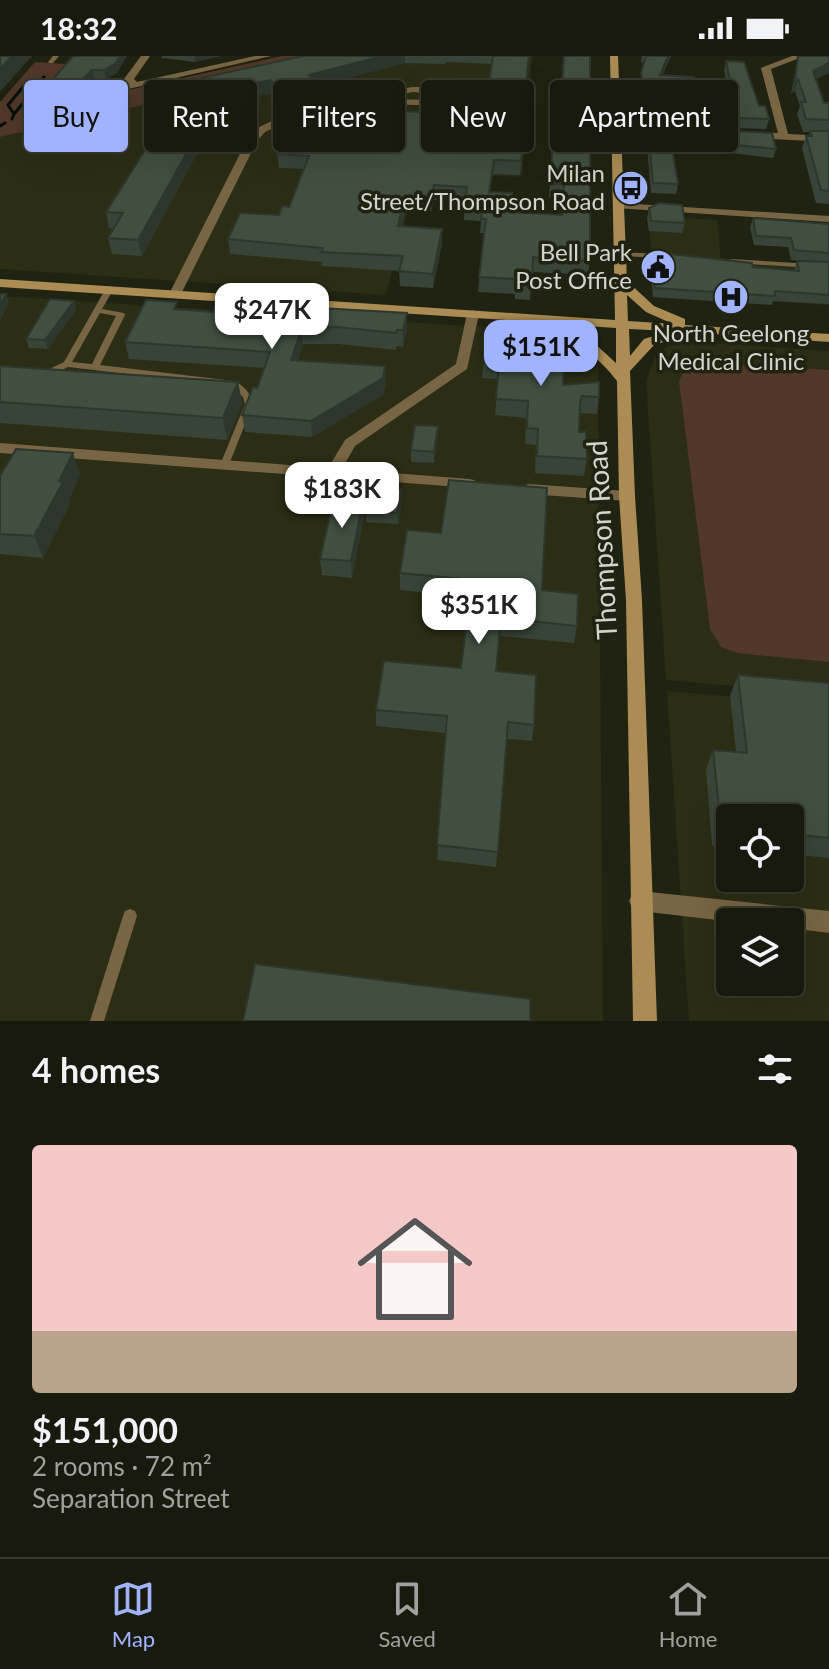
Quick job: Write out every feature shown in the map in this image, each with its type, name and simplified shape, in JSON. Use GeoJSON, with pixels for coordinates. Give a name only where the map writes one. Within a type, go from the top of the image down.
{"type":"FeatureCollection","features":[{"type":"Feature","properties":{"kind":"main road","name":"Thompson Road"},"geometry":{"type":"LineString","coordinates":[[614,56],[615,80]]}},
{"type":"Feature","properties":{"kind":"main road","name":"Thompson Road"},"geometry":{"type":"LineString","coordinates":[[617,152],[627,496],[634,600],[645,1021]]}},
{"type":"Feature","properties":{"kind":"main road"},"geometry":{"type":"LineString","coordinates":[[0,283],[829,338]]}},
{"type":"Feature","properties":{"kind":"main road"},"geometry":{"type":"LineString","coordinates":[[622,283],[655,312],[709,330]]}},
{"type":"Feature","properties":{"kind":"main road"},"geometry":{"type":"LineString","coordinates":[[529,318],[589,344],[624,376],[636,353],[652,340],[670,334],[709,330]]}},
{"type":"Feature","properties":{"kind":"street"},"geometry":{"type":"LineString","coordinates":[[134,85],[129,79],[146,56]]}},
{"type":"Feature","properties":{"kind":"street"},"geometry":{"type":"LineString","coordinates":[[128,86],[267,56]]}},
{"type":"Feature","properties":{"kind":"street"},"geometry":{"type":"LineString","coordinates":[[784,137],[766,68],[801,56]]}},
{"type":"Feature","properties":{"kind":"street"},"geometry":{"type":"LineString","coordinates":[[401,90],[449,94],[448,100],[443,103],[358,101],[401,90]]}},
{"type":"Feature","properties":{"kind":"street"},"geometry":{"type":"LineString","coordinates":[[175,294],[256,134],[273,125]]}},
{"type":"Feature","properties":{"kind":"street"},"geometry":{"type":"LineString","coordinates":[[738,135],[829,139]]}},
{"type":"Feature","properties":{"kind":"street"},"geometry":{"type":"LineString","coordinates":[[619,206],[829,219]]}},
{"type":"Feature","properties":{"kind":"street"},"geometry":{"type":"LineString","coordinates":[[332,473],[350,443],[462,366],[473,314]]}},
{"type":"Feature","properties":{"kind":"street"},"geometry":{"type":"LineString","coordinates":[[0,448],[627,496]]}},
{"type":"Feature","properties":{"kind":"street"},"geometry":{"type":"LineString","coordinates":[[640,901],[829,922]]}},
{"type":"Feature","properties":{"kind":"lane"},"geometry":{"type":"LineString","coordinates":[[51,62],[56,56]]}},
{"type":"Feature","properties":{"kind":"lane"},"geometry":{"type":"LineString","coordinates":[[621,254],[671,257]]}},
{"type":"Feature","properties":{"kind":"lane"},"geometry":{"type":"LineString","coordinates":[[717,260],[829,267]]}},
{"type":"Feature","properties":{"kind":"lane"},"geometry":{"type":"LineString","coordinates":[[31,374],[52,373],[67,364],[109,290]]}},
{"type":"Feature","properties":{"kind":"lane"},"geometry":{"type":"LineString","coordinates":[[94,368],[121,315],[98,310]]}},
{"type":"Feature","properties":{"kind":"lane"},"geometry":{"type":"LineString","coordinates":[[67,364],[234,384],[247,396],[249,404],[225,465]]}},
{"type":"Feature","properties":{"kind":"lane"},"geometry":{"type":"LineString","coordinates":[[97,1021],[130,916]]}},
{"type":"Feature","properties":{"kind":"shaded area"},"geometry":{"type":"Polygon","coordinates":[[[282,56],[362,56],[255,80],[174,80],[282,56]]]}},
{"type":"Feature","properties":{"kind":"shaded area"},"geometry":{"type":"Polygon","coordinates":[[[366,56],[532,56],[530,80],[421,80],[421,152],[524,152],[522,177],[417,173],[386,295],[0,269],[0,137],[24,132],[24,152],[128,152],[128,109],[144,105],[144,152],[257,152],[257,80],[366,56]]]}},
{"type":"Feature","properties":{"kind":"shaded area"},"geometry":{"type":"Polygon","coordinates":[[[35,62],[65,64],[52,80],[24,80],[24,132],[0,137],[0,102],[35,62]]]}},
{"type":"Feature","properties":{"kind":"shaded area"},"geometry":{"type":"Polygon","coordinates":[[[144,87],[144,105],[128,108],[128,90],[144,87]]]}},
{"type":"Feature","properties":{"kind":"shaded area"},"geometry":{"type":"Polygon","coordinates":[[[647,216],[717,220],[721,258],[829,266],[829,305],[658,295],[647,216]]]}},
{"type":"Feature","properties":{"kind":"shaded area"},"geometry":{"type":"Polygon","coordinates":[[[0,296],[530,330],[572,343],[598,369],[603,1021],[0,1021],[0,296]]]}},
{"type":"Feature","properties":{"kind":"shaded area"},"geometry":{"type":"Polygon","coordinates":[[[697,342],[829,351],[829,695],[666,680],[646,380],[657,353],[668,346],[697,342]]]}},
{"type":"Feature","properties":{"kind":"shaded area"},"geometry":{"type":"Polygon","coordinates":[[[706,363],[829,370],[829,662],[737,653],[721,647],[710,629],[679,381],[689,368],[706,363]]]}},
{"type":"Feature","properties":{"kind":"shaded area"},"geometry":{"type":"Polygon","coordinates":[[[667,691],[829,705],[829,1021],[689,1021],[667,691]]]}},
{"type":"Feature","properties":{"kind":"building"},"geometry":{"type":"Polygon","coordinates":[[[0,56],[12,56],[0,69],[0,56]]]}},
{"type":"Feature","properties":{"kind":"building"},"geometry":{"type":"Polygon","coordinates":[[[73,56],[120,56],[115,64],[104,70],[92,70],[82,80],[53,79],[73,56]]]}},
{"type":"Feature","properties":{"kind":"building"},"geometry":{"type":"Polygon","coordinates":[[[303,56],[382,56],[309,75],[312,78],[303,80],[273,80],[273,83],[270,80],[257,83],[257,80],[193,80],[303,56]]]}},
{"type":"Feature","properties":{"kind":"building"},"geometry":{"type":"Polygon","coordinates":[[[493,56],[529,56],[527,80],[489,80],[493,56]]]}},
{"type":"Feature","properties":{"kind":"building"},"geometry":{"type":"Polygon","coordinates":[[[564,56],[590,56],[590,80],[562,80],[564,56]]]}},
{"type":"Feature","properties":{"kind":"building"},"geometry":{"type":"Polygon","coordinates":[[[646,56],[668,56],[660,75],[694,77],[694,80],[642,80],[646,56]]]}},
{"type":"Feature","properties":{"kind":"building"},"geometry":{"type":"Polygon","coordinates":[[[798,56],[829,56],[829,63],[813,71],[824,103],[829,103],[829,120],[806,119],[801,102],[806,102],[798,79],[795,81],[798,56]]]}},
{"type":"Feature","properties":{"kind":"building"},"geometry":{"type":"Polygon","coordinates":[[[726,61],[744,62],[759,106],[765,106],[769,119],[738,118],[738,80],[730,80],[726,61]]]}},
{"type":"Feature","properties":{"kind":"building"},"geometry":{"type":"Polygon","coordinates":[[[405,111],[421,112],[421,152],[522,152],[521,161],[494,160],[489,192],[512,193],[510,212],[562,215],[564,184],[551,184],[552,152],[590,152],[590,261],[533,257],[532,285],[516,284],[516,279],[479,277],[486,219],[481,219],[482,207],[464,206],[467,187],[434,185],[431,197],[405,195],[398,226],[442,229],[433,274],[399,271],[403,256],[321,252],[323,248],[228,239],[240,213],[279,215],[282,206],[289,207],[309,156],[278,152],[405,152],[405,111]]]}},
{"type":"Feature","properties":{"kind":"building"},"geometry":{"type":"Polygon","coordinates":[[[738,131],[772,133],[776,149],[738,145],[738,131]]]}},
{"type":"Feature","properties":{"kind":"building"},"geometry":{"type":"Polygon","coordinates":[[[810,131],[829,131],[829,191],[821,190],[806,136],[812,136],[810,131]]]}},
{"type":"Feature","properties":{"kind":"building"},"geometry":{"type":"Polygon","coordinates":[[[144,152],[187,152],[138,240],[108,238],[123,213],[106,212],[144,152]]]}},
{"type":"Feature","properties":{"kind":"building"},"geometry":{"type":"Polygon","coordinates":[[[650,152],[673,152],[678,184],[653,183],[650,152]]]}},
{"type":"Feature","properties":{"kind":"building"},"geometry":{"type":"Polygon","coordinates":[[[659,203],[682,205],[685,223],[651,221],[649,208],[659,203]]]}},
{"type":"Feature","properties":{"kind":"building"},"geometry":{"type":"Polygon","coordinates":[[[753,218],[829,224],[829,253],[794,250],[791,238],[756,236],[753,218]]]}},
{"type":"Feature","properties":{"kind":"building"},"geometry":{"type":"Polygon","coordinates":[[[652,252],[799,271],[797,261],[829,262],[829,295],[775,291],[775,296],[655,288],[652,252]]]}},
{"type":"Feature","properties":{"kind":"building"},"geometry":{"type":"Polygon","coordinates":[[[50,299],[74,301],[45,340],[26,339],[50,299]]]}},
{"type":"Feature","properties":{"kind":"building"},"geometry":{"type":"Polygon","coordinates":[[[146,300],[177,302],[174,309],[213,312],[215,306],[407,313],[403,330],[396,333],[337,327],[302,328],[291,360],[385,366],[383,378],[311,421],[242,415],[253,387],[257,388],[270,352],[125,342],[146,300]]]}},
{"type":"Feature","properties":{"kind":"building"},"geometry":{"type":"Polygon","coordinates":[[[487,328],[565,334],[563,385],[599,382],[599,397],[582,396],[580,403],[579,432],[586,432],[587,459],[537,456],[538,429],[527,428],[528,401],[496,399],[499,363],[483,362],[487,328]]]}},
{"type":"Feature","properties":{"kind":"building"},"geometry":{"type":"Polygon","coordinates":[[[0,366],[238,382],[223,418],[0,402],[0,366]]]}},
{"type":"Feature","properties":{"kind":"building"},"geometry":{"type":"Polygon","coordinates":[[[415,425],[438,426],[434,452],[411,450],[415,425]]]}},
{"type":"Feature","properties":{"kind":"building"},"geometry":{"type":"Polygon","coordinates":[[[16,449],[73,453],[59,481],[63,482],[34,536],[0,534],[0,476],[16,449]]]}},
{"type":"Feature","properties":{"kind":"building"},"geometry":{"type":"Polygon","coordinates":[[[449,480],[547,488],[542,590],[578,594],[577,626],[501,618],[496,671],[536,675],[534,725],[508,722],[498,852],[437,845],[447,716],[376,710],[384,661],[461,668],[472,580],[400,573],[407,530],[441,533],[449,480]]]}},
{"type":"Feature","properties":{"kind":"building"},"geometry":{"type":"Polygon","coordinates":[[[370,489],[402,489],[397,513],[366,510],[370,489]]]}},
{"type":"Feature","properties":{"kind":"building"},"geometry":{"type":"Polygon","coordinates":[[[334,498],[363,500],[351,561],[320,559],[334,498]]]}},
{"type":"Feature","properties":{"kind":"building"},"geometry":{"type":"Polygon","coordinates":[[[738,675],[829,683],[829,838],[804,835],[804,804],[719,804],[713,750],[747,753],[738,675]]]}},
{"type":"Feature","properties":{"kind":"building"},"geometry":{"type":"Polygon","coordinates":[[[255,964],[530,999],[530,1021],[243,1021],[255,964]]]}},
{"type":"Feature","properties":{"kind":"waterway"},"geometry":{"type":"LineString","coordinates":[[15,113],[44,77]]}},
{"type":"Feature","properties":{"kind":"waterway"},"geometry":{"type":"LineString","coordinates":[[12,119],[14,114],[8,105],[24,86]]}},
{"type":"Feature","properties":{"kind":"waterway"},"geometry":{"type":"LineString","coordinates":[[0,126],[5,123]]}},
{"type":"Feature","properties":{"kind":"place","name":"Milan Street/Thompson Road"},"geometry":{"type":"Point","coordinates":[631,188]}},
{"type":"Feature","properties":{"kind":"place","name":"Bell Park Post Office"},"geometry":{"type":"Point","coordinates":[658,267]}},
{"type":"Feature","properties":{"kind":"place","name":"North Geelong Medical Clinic"},"geometry":{"type":"Point","coordinates":[731,297]}}]}
